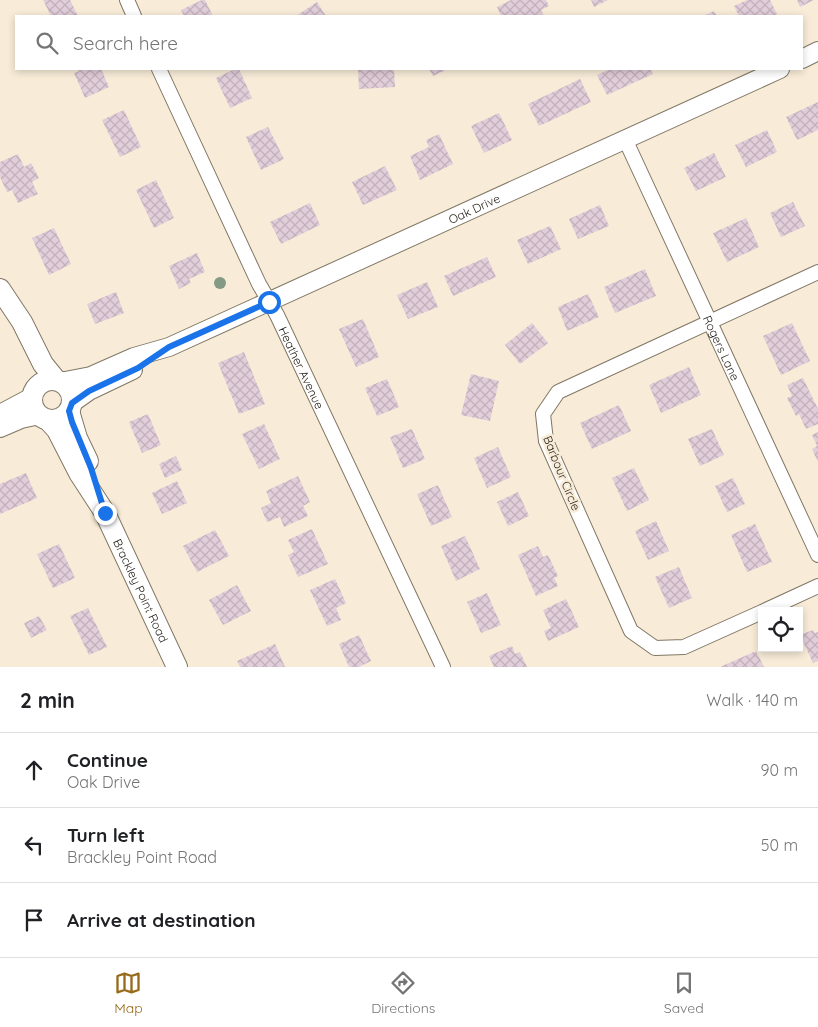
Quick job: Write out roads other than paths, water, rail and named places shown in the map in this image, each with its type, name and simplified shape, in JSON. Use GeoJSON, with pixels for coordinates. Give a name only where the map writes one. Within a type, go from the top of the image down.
{"type":"FeatureCollection","features":[{"type":"Feature","properties":{"kind":"main road"},"geometry":{"type":"LineString","coordinates":[[0,290],[22,322],[43,364],[58,381],[70,390],[70,407],[60,418],[44,418],[33,407],[32,374],[10,327],[0,290]]}},
{"type":"Feature","properties":{"kind":"main road"},"geometry":{"type":"LineString","coordinates":[[33,394],[44,382],[58,381]]}},
{"type":"Feature","properties":{"kind":"main road","name":"Brackley Point Road"},"geometry":{"type":"LineString","coordinates":[[70,407],[77,438],[91,468],[105,513]]}},
{"type":"Feature","properties":{"kind":"main road","name":"Brackley Point Road"},"geometry":{"type":"LineString","coordinates":[[44,418],[57,430],[79,473],[105,513],[178,667]]}},
{"type":"Feature","properties":{"kind":"street"},"geometry":{"type":"LineString","coordinates":[[127,0],[134,15]]}},
{"type":"Feature","properties":{"kind":"street"},"geometry":{"type":"LineString","coordinates":[[803,58],[818,51]]}},
{"type":"Feature","properties":{"kind":"street","name":"Heather Avenue"},"geometry":{"type":"LineString","coordinates":[[159,70],[258,284],[277,315],[442,667]]}},
{"type":"Feature","properties":{"kind":"street","name":"Oak Drive"},"geometry":{"type":"LineString","coordinates":[[58,381],[91,376],[134,357],[169,347],[778,70]]}},
{"type":"Feature","properties":{"kind":"street","name":"Rogers Lane"},"geometry":{"type":"LineString","coordinates":[[625,139],[818,556]]}},
{"type":"Feature","properties":{"kind":"street","name":"Barbour Circle"},"geometry":{"type":"LineString","coordinates":[[758,613],[684,647],[655,648],[631,631],[546,441],[543,414],[558,392],[818,272]]}},
{"type":"Feature","properties":{"kind":"street","name":"Oak Drive"},"geometry":{"type":"LineString","coordinates":[[70,407],[89,391],[138,368],[169,347]]}},
{"type":"Feature","properties":{"kind":"street"},"geometry":{"type":"LineString","coordinates":[[0,414],[33,394]]}},
{"type":"Feature","properties":{"kind":"street"},"geometry":{"type":"LineString","coordinates":[[0,428],[20,419],[44,418]]}},
{"type":"Feature","properties":{"kind":"street","name":"Barbour Circle"},"geometry":{"type":"LineString","coordinates":[[772,607],[818,586]]}}]}
